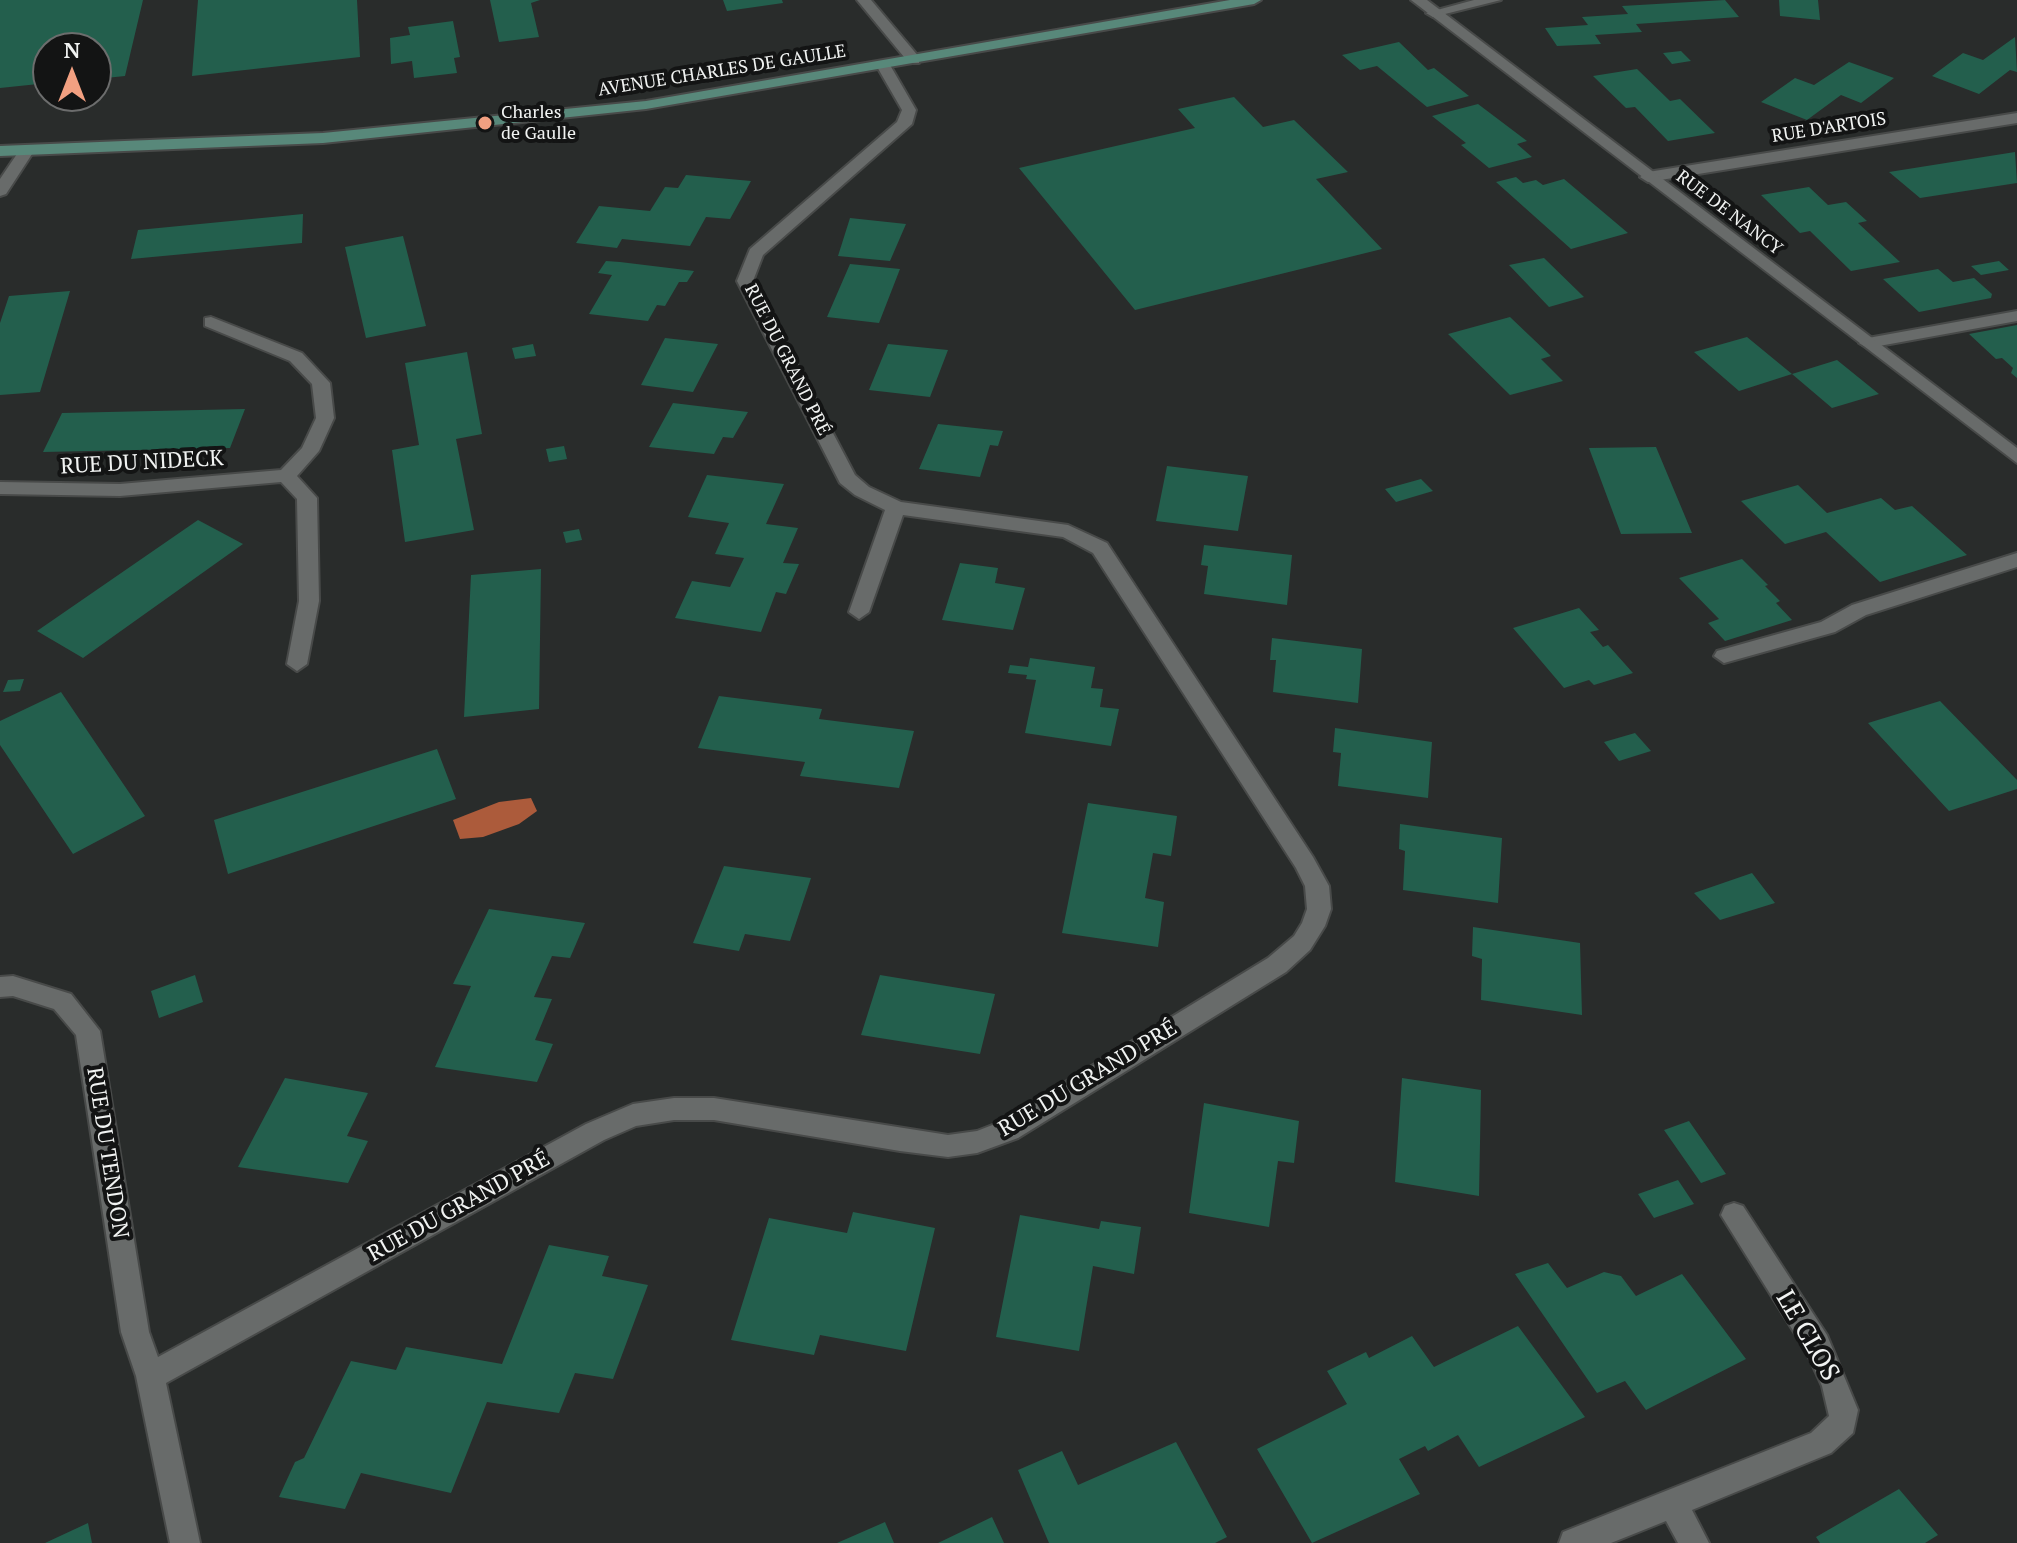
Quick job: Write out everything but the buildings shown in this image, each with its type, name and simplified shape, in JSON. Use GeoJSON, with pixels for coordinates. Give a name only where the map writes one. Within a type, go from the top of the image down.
{"type":"FeatureCollection","features":[{"type":"Feature","properties":{"kind":"main road","name":"AVENUE CHARLES DE GAULLE"},"geometry":{"type":"LineString","coordinates":[[0,151],[323,138],[646,105],[1254,0]]}},
{"type":"Feature","properties":{"kind":"street"},"geometry":{"type":"LineString","coordinates":[[864,0],[914,60]]}},
{"type":"Feature","properties":{"kind":"street","name":"RUE DE NANCY"},"geometry":{"type":"LineString","coordinates":[[1418,0],[2017,457]]}},
{"type":"Feature","properties":{"kind":"street"},"geometry":{"type":"LineString","coordinates":[[1433,13],[1494,0]]}},
{"type":"Feature","properties":{"kind":"street","name":"RUE DU GRAND PRÉ"},"geometry":{"type":"LineString","coordinates":[[150,1376],[595,1132],[633,1115],[674,1109],[714,1109],[900,1140],[948,1146],[977,1142],[1009,1130],[1263,974],[1302,943],[1319,909],[1317,886],[1100,548],[1068,531],[896,507],[862,491],[847,479],[745,281],[756,253],[904,124],[909,110],[883,65]]}},
{"type":"Feature","properties":{"kind":"street","name":"RUE D'ARTOIS"},"geometry":{"type":"LineString","coordinates":[[1648,177],[2017,118]]}},
{"type":"Feature","properties":{"kind":"street"},"geometry":{"type":"LineString","coordinates":[[0,191],[26,151]]}},
{"type":"Feature","properties":{"kind":"street"},"geometry":{"type":"LineString","coordinates":[[1868,343],[2017,316]]}},
{"type":"Feature","properties":{"kind":"street"},"geometry":{"type":"LineString","coordinates":[[211,322],[296,357],[321,383],[325,418],[310,451],[286,476],[307,498],[309,601],[297,664]]}},
{"type":"Feature","properties":{"kind":"street","name":"RUE DU NIDECK"},"geometry":{"type":"LineString","coordinates":[[0,488],[120,490],[286,476]]}},
{"type":"Feature","properties":{"kind":"street"},"geometry":{"type":"LineString","coordinates":[[859,612],[896,507]]}},
{"type":"Feature","properties":{"kind":"street"},"geometry":{"type":"LineString","coordinates":[[1724,656],[1828,627],[1859,610],[2017,560]]}},
{"type":"Feature","properties":{"kind":"street","name":"RUE DU TENDON"},"geometry":{"type":"LineString","coordinates":[[0,987],[36,991],[62,1001],[88,1031],[135,1332],[150,1376],[185,1543]]}},
{"type":"Feature","properties":{"kind":"street","name":"LE CLOS"},"geometry":{"type":"LineString","coordinates":[[1574,1543],[1821,1443],[1843,1423],[1844,1410],[1836,1384],[1817,1344],[1734,1215]]}},
{"type":"Feature","properties":{"kind":"street"},"geometry":{"type":"LineString","coordinates":[[1673,1504],[1694,1543]]}},
{"type":"Feature","properties":{"kind":"shaded area"},"geometry":{"type":"Polygon","coordinates":[[[531,798],[537,811],[519,824],[483,837],[460,839],[453,820],[499,802],[531,798]]]}},
{"type":"Feature","properties":{"kind":"place","name":"Charles de Gaulle"},"geometry":{"type":"Point","coordinates":[485,123]}}]}
